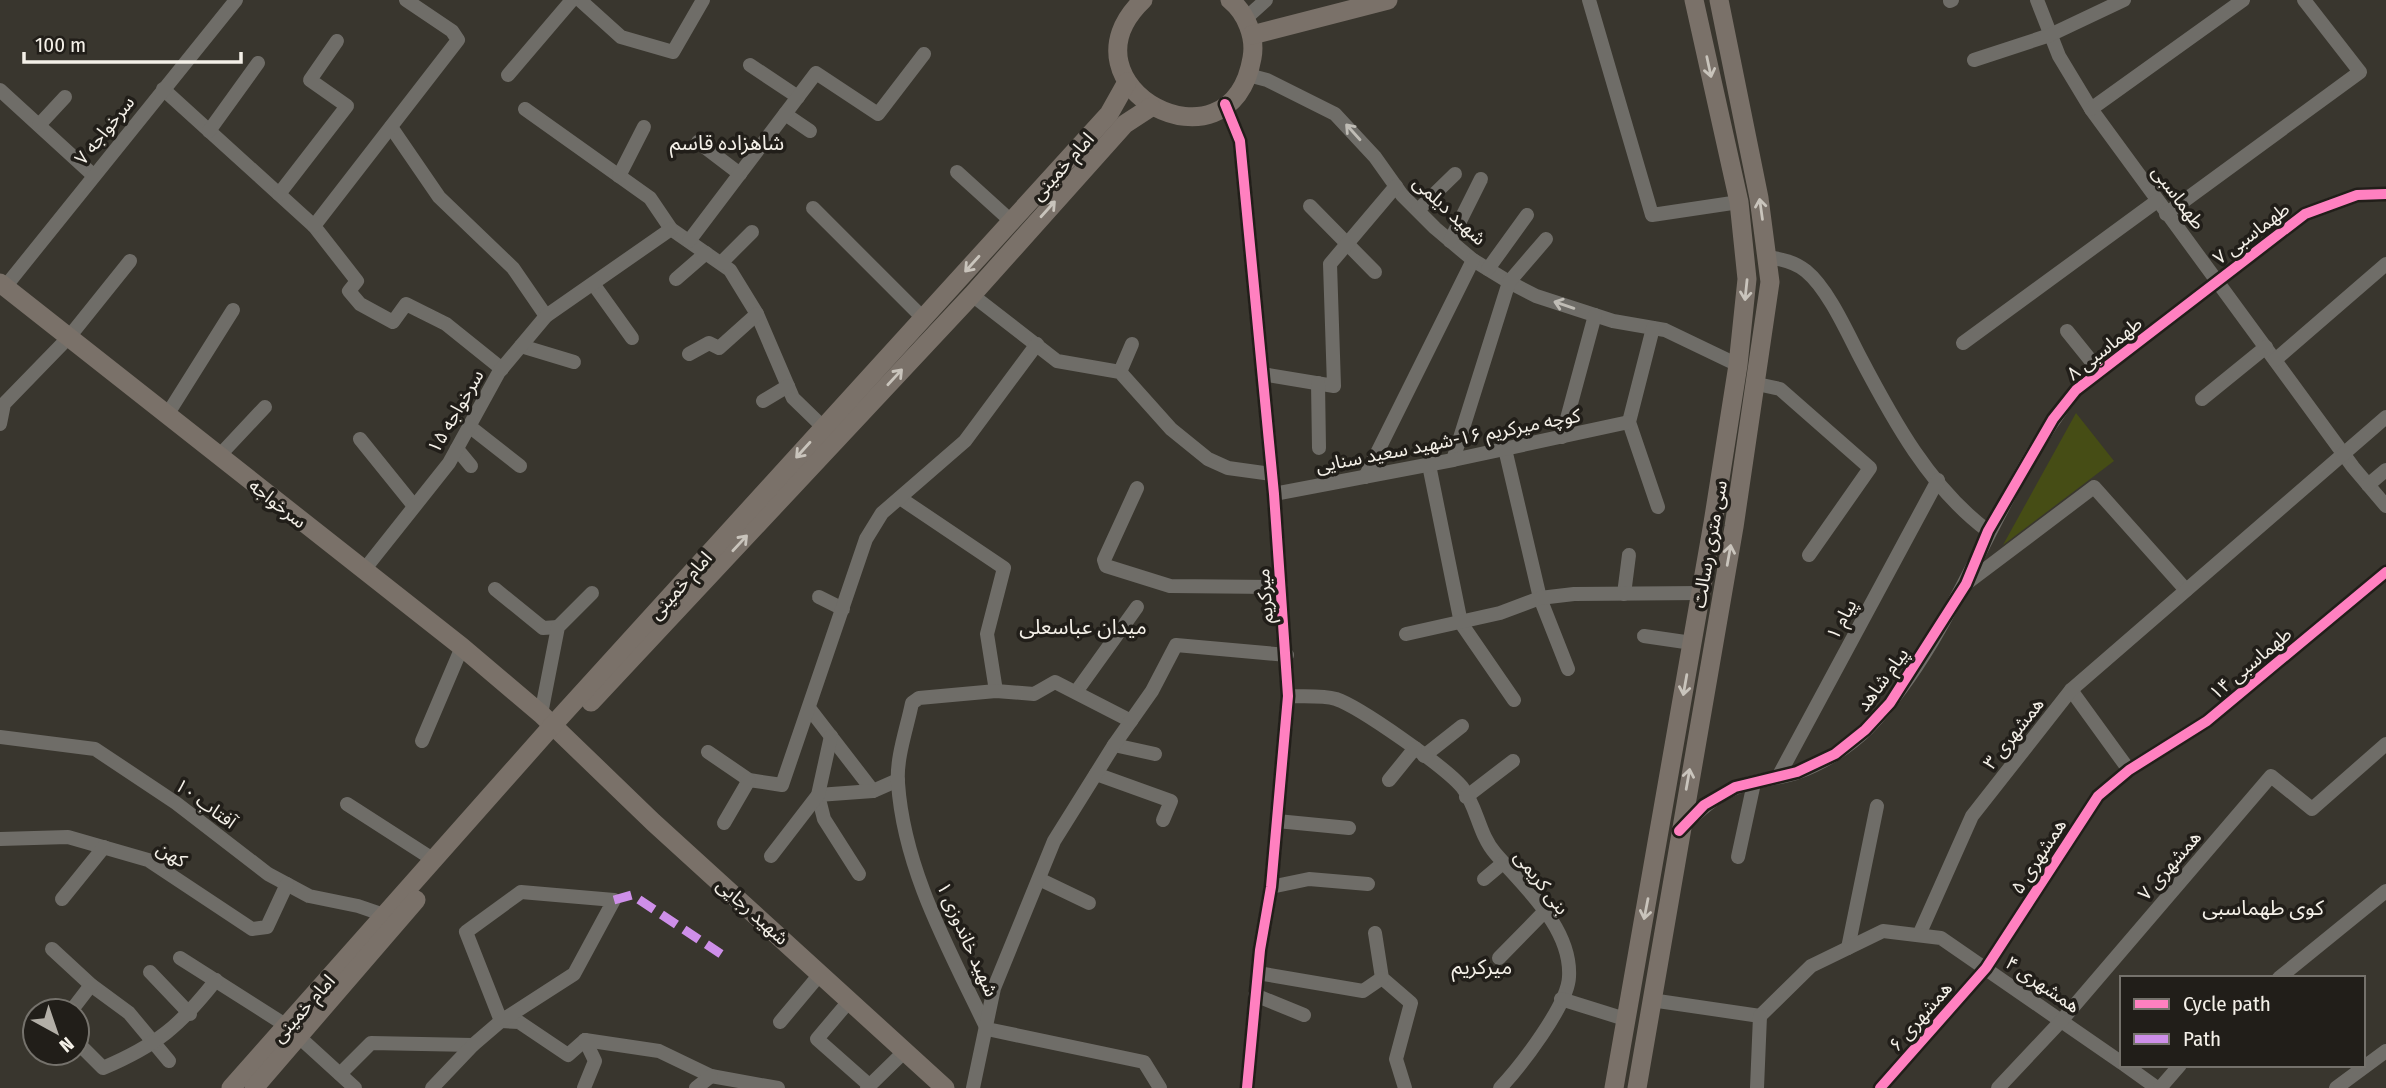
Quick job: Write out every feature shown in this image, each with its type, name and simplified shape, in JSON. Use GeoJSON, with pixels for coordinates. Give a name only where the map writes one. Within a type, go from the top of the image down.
{"type":"FeatureCollection","features":[{"type":"Feature","properties":{"kind":"main road"},"geometry":{"type":"LineString","coordinates":[[1143,0],[1130,15],[1123,31],[1121,65],[1127,82],[1151,107],[1184,117],[1201,115],[1225,104],[1243,86],[1248,75],[1253,52],[1249,27],[1230,0]]}},
{"type":"Feature","properties":{"kind":"main road"},"geometry":{"type":"LineString","coordinates":[[1249,27],[1388,0]]}},
{"type":"Feature","properties":{"kind":"main road","name":"سی متری رسالت"},"geometry":{"type":"LineString","coordinates":[[1614,1088],[1713,523],[1738,365],[1747,279],[1739,202],[1694,0]]}},
{"type":"Feature","properties":{"kind":"main road","name":"سی متری رسالت"},"geometry":{"type":"LineString","coordinates":[[1636,1088],[1734,527],[1770,282],[1740,96],[1719,0]]}},
{"type":"Feature","properties":{"kind":"main road","name":"امام خمینی"},"geometry":{"type":"LineString","coordinates":[[392,917],[434,860],[552,724],[1108,114],[1127,82]]}},
{"type":"Feature","properties":{"kind":"main road","name":"امام خمینی"},"geometry":{"type":"LineString","coordinates":[[254,1088],[294,1031],[552,724],[972,295],[1125,124],[1151,107]]}},
{"type":"Feature","properties":{"kind":"main road","name":"سرخواجه"},"geometry":{"type":"LineString","coordinates":[[2,285],[462,647],[552,724]]}},
{"type":"Feature","properties":{"kind":"main road"},"geometry":{"type":"LineString","coordinates":[[1713,523],[1734,527]]}},
{"type":"Feature","properties":{"kind":"main road","name":"شهید رجایی"},"geometry":{"type":"LineString","coordinates":[[552,724],[653,822],[945,1088]]}},
{"type":"Feature","properties":{"kind":"main road","name":"امام خمینی"},"geometry":{"type":"LineString","coordinates":[[231,1088],[294,1031]]}},
{"type":"Feature","properties":{"kind":"street","name":"سرخواجه ۷"},"geometry":{"type":"LineString","coordinates":[[2,285],[236,0]]}},
{"type":"Feature","properties":{"kind":"street"},"geometry":{"type":"LineString","coordinates":[[314,226],[458,40],[423,4],[406,0]]}},
{"type":"Feature","properties":{"kind":"street"},"geometry":{"type":"LineString","coordinates":[[508,75],[572,0]]}},
{"type":"Feature","properties":{"kind":"street"},"geometry":{"type":"LineString","coordinates":[[580,0],[621,37],[673,52],[703,0]]}},
{"type":"Feature","properties":{"kind":"street"},"geometry":{"type":"LineString","coordinates":[[1249,27],[1266,0]]}},
{"type":"Feature","properties":{"kind":"street"},"geometry":{"type":"LineString","coordinates":[[1589,0],[1652,215],[1657,217],[1739,202]]}},
{"type":"Feature","properties":{"kind":"street","name":"طهماسبی"},"geometry":{"type":"LineString","coordinates":[[2037,0],[2059,56],[2091,109],[2343,454],[2386,506]]}},
{"type":"Feature","properties":{"kind":"street"},"geometry":{"type":"LineString","coordinates":[[1974,60],[2050,35],[2124,0]]}},
{"type":"Feature","properties":{"kind":"street"},"geometry":{"type":"LineString","coordinates":[[2091,109],[2243,0]]}},
{"type":"Feature","properties":{"kind":"street"},"geometry":{"type":"LineString","coordinates":[[2166,214],[2360,72],[2304,0]]}},
{"type":"Feature","properties":{"kind":"street"},"geometry":{"type":"LineString","coordinates":[[279,194],[347,106],[310,80],[337,41]]}},
{"type":"Feature","properties":{"kind":"street"},"geometry":{"type":"LineString","coordinates":[[689,241],[817,73],[878,114],[924,54]]}},
{"type":"Feature","properties":{"kind":"street"},"geometry":{"type":"LineString","coordinates":[[209,131],[258,63]]}},
{"type":"Feature","properties":{"kind":"street"},"geometry":{"type":"LineString","coordinates":[[750,65],[798,97]]}},
{"type":"Feature","properties":{"kind":"street","name":"شهید دیلمی"},"geometry":{"type":"LineString","coordinates":[[1248,75],[1266,80],[1335,114],[1375,157],[1396,186],[1450,241],[1473,260],[1509,282],[1536,296],[1595,315],[1665,330],[1738,365]]}},
{"type":"Feature","properties":{"kind":"street"},"geometry":{"type":"LineString","coordinates":[[163,89],[314,226],[357,281],[349,291],[360,304],[394,321],[406,304],[446,324],[502,369]]}},
{"type":"Feature","properties":{"kind":"street"},"geometry":{"type":"LineString","coordinates":[[1,92],[93,175]]}},
{"type":"Feature","properties":{"kind":"street"},"geometry":{"type":"LineString","coordinates":[[38,125],[65,97]]}},
{"type":"Feature","properties":{"kind":"street","name":"میرکریم"},"geometry":{"type":"LineString","coordinates":[[1225,104],[1240,141],[1274,494],[1288,696],[1271,887],[1255,995],[1247,1088]]}},
{"type":"Feature","properties":{"kind":"street"},"geometry":{"type":"LineString","coordinates":[[525,109],[650,198],[671,229],[730,270],[757,314],[793,398],[823,427]]}},
{"type":"Feature","properties":{"kind":"street"},"geometry":{"type":"LineString","coordinates":[[785,114],[810,131]]}},
{"type":"Feature","properties":{"kind":"street"},"geometry":{"type":"LineString","coordinates":[[391,127],[439,197],[513,268],[546,316]]}},
{"type":"Feature","properties":{"kind":"street"},"geometry":{"type":"LineString","coordinates":[[619,176],[645,127]]}},
{"type":"Feature","properties":{"kind":"street"},"geometry":{"type":"LineString","coordinates":[[698,142],[740,174]]}},
{"type":"Feature","properties":{"kind":"street"},"geometry":{"type":"LineString","coordinates":[[957,172],[1011,221]]}},
{"type":"Feature","properties":{"kind":"street"},"geometry":{"type":"LineString","coordinates":[[1418,210],[1455,173]]}},
{"type":"Feature","properties":{"kind":"street"},"geometry":{"type":"LineString","coordinates":[[1450,241],[1481,179]]}},
{"type":"Feature","properties":{"kind":"street"},"geometry":{"type":"LineString","coordinates":[[1262,374],[1334,386],[1330,264],[1396,186]]}},
{"type":"Feature","properties":{"kind":"street","name":"۷ طهماسبی"},"geometry":{"type":"LineString","coordinates":[[2218,281],[2305,214],[2357,195],[2386,194]]}},
{"type":"Feature","properties":{"kind":"street"},"geometry":{"type":"LineString","coordinates":[[1963,343],[2157,201]]}},
{"type":"Feature","properties":{"kind":"street"},"geometry":{"type":"LineString","coordinates":[[1310,206],[1375,272]]}},
{"type":"Feature","properties":{"kind":"street"},"geometry":{"type":"LineString","coordinates":[[813,208],[923,318]]}},
{"type":"Feature","properties":{"kind":"street"},"geometry":{"type":"LineString","coordinates":[[1488,269],[1527,215]]}},
{"type":"Feature","properties":{"kind":"street","name":"سرخواجه ۱۵"},"geometry":{"type":"LineString","coordinates":[[364,570],[457,449],[502,369],[546,316],[671,229]]}},
{"type":"Feature","properties":{"kind":"street"},"geometry":{"type":"LineString","coordinates":[[721,263],[752,232]]}},
{"type":"Feature","properties":{"kind":"street"},"geometry":{"type":"LineString","coordinates":[[1454,460],[1509,282],[1546,239]]}},
{"type":"Feature","properties":{"kind":"street"},"geometry":{"type":"LineString","coordinates":[[676,279],[706,253]]}},
{"type":"Feature","properties":{"kind":"street"},"geometry":{"type":"LineString","coordinates":[[1767,257],[1786,259],[1808,272],[1837,313],[1891,416],[1938,480],[1971,518],[1989,531]]}},
{"type":"Feature","properties":{"kind":"street"},"geometry":{"type":"LineString","coordinates":[[1365,477],[1473,260]]}},
{"type":"Feature","properties":{"kind":"street"},"geometry":{"type":"LineString","coordinates":[[0,424],[4,404],[69,337],[130,261]]}},
{"type":"Feature","properties":{"kind":"street"},"geometry":{"type":"LineString","coordinates":[[2275,360],[2386,264]]}},
{"type":"Feature","properties":{"kind":"street","name":"۸ طهماسبی"},"geometry":{"type":"LineString","coordinates":[[1989,531],[2053,419],[2076,390],[2218,281]]}},
{"type":"Feature","properties":{"kind":"street"},"geometry":{"type":"LineString","coordinates":[[594,285],[632,338]]}},
{"type":"Feature","properties":{"kind":"street"},"geometry":{"type":"LineString","coordinates":[[972,295],[1057,361],[1120,372],[1171,429],[1208,459],[1228,468],[1272,474]]}},
{"type":"Feature","properties":{"kind":"street"},"geometry":{"type":"LineString","coordinates":[[167,415],[233,310]]}},
{"type":"Feature","properties":{"kind":"street"},"geometry":{"type":"LineString","coordinates":[[689,354],[709,343],[719,348],[757,314]]}},
{"type":"Feature","properties":{"kind":"street"},"geometry":{"type":"LineString","coordinates":[[1562,437],[1595,315]]}},
{"type":"Feature","properties":{"kind":"street"},"geometry":{"type":"LineString","coordinates":[[1653,328],[1629,422],[1658,507]]}},
{"type":"Feature","properties":{"kind":"street"},"geometry":{"type":"LineString","coordinates":[[2067,331],[2100,372]]}},
{"type":"Feature","properties":{"kind":"street"},"geometry":{"type":"LineString","coordinates":[[708,752],[749,780],[782,785],[866,539],[882,513],[965,440],[1037,344]]}},
{"type":"Feature","properties":{"kind":"street"},"geometry":{"type":"LineString","coordinates":[[1120,372],[1132,344]]}},
{"type":"Feature","properties":{"kind":"street"},"geometry":{"type":"LineString","coordinates":[[522,346],[574,362]]}},
{"type":"Feature","properties":{"kind":"street"},"geometry":{"type":"LineString","coordinates":[[2202,399],[2266,347]]}},
{"type":"Feature","properties":{"kind":"street"},"geometry":{"type":"LineString","coordinates":[[1318,383],[1319,448]]}},
{"type":"Feature","properties":{"kind":"street"},"geometry":{"type":"LineString","coordinates":[[1757,384],[1780,389],[1870,468],[1809,555]]}},
{"type":"Feature","properties":{"kind":"street"},"geometry":{"type":"LineString","coordinates":[[763,401],[788,386]]}},
{"type":"Feature","properties":{"kind":"street"},"geometry":{"type":"LineString","coordinates":[[219,456],[265,407]]}},
{"type":"Feature","properties":{"kind":"street","name":"۳ همشهری"},"geometry":{"type":"LineString","coordinates":[[1919,935],[1972,816],[2071,690],[2386,417]]}},
{"type":"Feature","properties":{"kind":"street","name":"کوچه میرکریم ۱۶-شهید سعید سنایی"},"geometry":{"type":"LineString","coordinates":[[1274,494],[1454,460],[1629,422]]}},
{"type":"Feature","properties":{"kind":"street"},"geometry":{"type":"LineString","coordinates":[[469,426],[520,466]]}},
{"type":"Feature","properties":{"kind":"street"},"geometry":{"type":"LineString","coordinates":[[360,439],[414,506]]}},
{"type":"Feature","properties":{"kind":"street"},"geometry":{"type":"LineString","coordinates":[[457,449],[471,466]]}},
{"type":"Feature","properties":{"kind":"street"},"geometry":{"type":"LineString","coordinates":[[1505,449],[1540,598],[1568,669]]}},
{"type":"Feature","properties":{"kind":"street"},"geometry":{"type":"LineString","coordinates":[[1429,465],[1461,623],[1514,700]]}},
{"type":"Feature","properties":{"kind":"street"},"geometry":{"type":"LineString","coordinates":[[2368,485],[2386,470]]}},
{"type":"Feature","properties":{"kind":"street","name":"۱ پیام"},"geometry":{"type":"LineString","coordinates":[[1778,777],[1938,480]]}},
{"type":"Feature","properties":{"kind":"street"},"geometry":{"type":"LineString","coordinates":[[1966,584],[2094,487],[2186,590]]}},
{"type":"Feature","properties":{"kind":"street"},"geometry":{"type":"LineString","coordinates":[[1137,488],[1104,560],[1106,566],[1170,586],[1281,587]]}},
{"type":"Feature","properties":{"kind":"street"},"geometry":{"type":"LineString","coordinates":[[900,498],[1004,568],[987,634],[996,691],[1034,694],[1055,682],[1131,720]]}},
{"type":"Feature","properties":{"kind":"street","name":"پیام شاهد"},"geometry":{"type":"LineString","coordinates":[[1679,831],[1704,805],[1735,788],[1797,772],[1835,754],[1865,730],[1890,703],[1966,584],[1989,531]]}},
{"type":"Feature","properties":{"kind":"street"},"geometry":{"type":"LineString","coordinates":[[1624,594],[1629,555]]}},
{"type":"Feature","properties":{"kind":"street","name":"۱۴ طهماسبی"},"geometry":{"type":"LineString","coordinates":[[2129,770],[2207,721],[2386,572]]}},
{"type":"Feature","properties":{"kind":"street"},"geometry":{"type":"LineString","coordinates":[[495,589],[542,628],[558,627],[592,593]]}},
{"type":"Feature","properties":{"kind":"street"},"geometry":{"type":"LineString","coordinates":[[1406,635],[1461,623],[1540,598],[1574,594],[1701,593]]}},
{"type":"Feature","properties":{"kind":"street"},"geometry":{"type":"LineString","coordinates":[[819,597],[843,609]]}},
{"type":"Feature","properties":{"kind":"street"},"geometry":{"type":"LineString","coordinates":[[1076,692],[1137,607]]}},
{"type":"Feature","properties":{"kind":"street"},"geometry":{"type":"LineString","coordinates":[[552,724],[558,627]]}},
{"type":"Feature","properties":{"kind":"street"},"geometry":{"type":"LineString","coordinates":[[1644,636],[1692,643]]}},
{"type":"Feature","properties":{"kind":"street"},"geometry":{"type":"LineString","coordinates":[[973,1088],[994,988],[1054,841],[1114,745],[1152,691],[1176,645],[1287,655]]}},
{"type":"Feature","properties":{"kind":"street"},"geometry":{"type":"LineString","coordinates":[[422,741],[462,647]]}},
{"type":"Feature","properties":{"kind":"street"},"geometry":{"type":"LineString","coordinates":[[2071,690],[2129,770]]}},
{"type":"Feature","properties":{"kind":"street","name":"۱ شهید خاندوزی"},"geometry":{"type":"LineString","coordinates":[[987,1029],[930,911],[906,835],[898,780],[914,700],[996,691]]}},
{"type":"Feature","properties":{"kind":"street","name":"بنی کریمی"},"geometry":{"type":"LineString","coordinates":[[1288,696],[1336,699],[1420,752],[1461,787],[1489,846],[1544,912],[1569,953],[1570,980],[1561,999],[1527,1058],[1500,1088]]}},
{"type":"Feature","properties":{"kind":"street"},"geometry":{"type":"LineString","coordinates":[[809,708],[873,791]]}},
{"type":"Feature","properties":{"kind":"street"},"geometry":{"type":"LineString","coordinates":[[1389,780],[1420,752],[1462,726]]}},
{"type":"Feature","properties":{"kind":"street"},"geometry":{"type":"LineString","coordinates":[[771,856],[818,795],[831,736]]}},
{"type":"Feature","properties":{"kind":"street","name":"۱۰ آفتاب"},"geometry":{"type":"LineString","coordinates":[[0,737],[95,750],[176,803],[268,874],[309,896],[392,917]]}},
{"type":"Feature","properties":{"kind":"street","name":"۷ همشهری"},"geometry":{"type":"LineString","coordinates":[[2062,1020],[2271,776],[2312,809],[2386,744]]}},
{"type":"Feature","properties":{"kind":"street"},"geometry":{"type":"LineString","coordinates":[[1114,745],[1154,754]]}},
{"type":"Feature","properties":{"kind":"street"},"geometry":{"type":"LineString","coordinates":[[1466,797],[1513,761]]}},
{"type":"Feature","properties":{"kind":"street","name":"۵ همشهری"},"geometry":{"type":"LineString","coordinates":[[1986,968],[2098,796],[2129,770]]}},
{"type":"Feature","properties":{"kind":"street"},"geometry":{"type":"LineString","coordinates":[[1096,774],[1171,801],[1163,820]]}},
{"type":"Feature","properties":{"kind":"street"},"geometry":{"type":"LineString","coordinates":[[724,823],[749,780]]}},
{"type":"Feature","properties":{"kind":"street"},"geometry":{"type":"LineString","coordinates":[[818,795],[873,791],[898,780]]}},
{"type":"Feature","properties":{"kind":"street"},"geometry":{"type":"LineString","coordinates":[[1738,857],[1754,783]]}},
{"type":"Feature","properties":{"kind":"street"},"geometry":{"type":"LineString","coordinates":[[818,795],[824,819],[859,874]]}},
{"type":"Feature","properties":{"kind":"street"},"geometry":{"type":"LineString","coordinates":[[347,804],[434,860]]}},
{"type":"Feature","properties":{"kind":"street"},"geometry":{"type":"LineString","coordinates":[[1848,948],[1877,806]]}},
{"type":"Feature","properties":{"kind":"street"},"geometry":{"type":"LineString","coordinates":[[1277,821],[1349,828]]}},
{"type":"Feature","properties":{"kind":"street","name":"کهن"},"geometry":{"type":"LineString","coordinates":[[0,839],[68,836],[148,860],[252,929],[267,927],[287,884]]}},
{"type":"Feature","properties":{"kind":"street"},"geometry":{"type":"LineString","coordinates":[[62,899],[104,847]]}},
{"type":"Feature","properties":{"kind":"street"},"geometry":{"type":"LineString","coordinates":[[1484,878],[1503,863]]}},
{"type":"Feature","properties":{"kind":"street"},"geometry":{"type":"LineString","coordinates":[[1039,879],[1089,902]]}},
{"type":"Feature","properties":{"kind":"street"},"geometry":{"type":"LineString","coordinates":[[1271,887],[1309,879],[1368,884]]}},
{"type":"Feature","properties":{"kind":"street"},"geometry":{"type":"LineString","coordinates":[[432,1088],[472,1045],[501,1021],[574,974],[614,900],[521,892],[466,932],[501,1021]]}},
{"type":"Feature","properties":{"kind":"street"},"geometry":{"type":"LineString","coordinates":[[2281,976],[2381,894],[2386,910]]}},
{"type":"Feature","properties":{"kind":"street"},"geometry":{"type":"LineString","coordinates":[[1499,958],[1544,912]]}},
{"type":"Feature","properties":{"kind":"street","name":"همشهری ۴"},"geometry":{"type":"LineString","coordinates":[[1760,1016],[1811,966],[1883,931],[1919,935],[1941,938],[2120,1061]]}},
{"type":"Feature","properties":{"kind":"street"},"geometry":{"type":"LineString","coordinates":[[1374,933],[1382,978],[1411,1003],[1396,1059],[1405,1088]]}},
{"type":"Feature","properties":{"kind":"street"},"geometry":{"type":"LineString","coordinates":[[52,949],[90,985],[129,1013],[169,1061]]}},
{"type":"Feature","properties":{"kind":"street"},"geometry":{"type":"LineString","coordinates":[[180,958],[294,1031],[355,1088]]}},
{"type":"Feature","properties":{"kind":"street","name":"۶ همشهری"},"geometry":{"type":"LineString","coordinates":[[1880,1088],[1986,968]]}},
{"type":"Feature","properties":{"kind":"street"},"geometry":{"type":"LineString","coordinates":[[150,972],[190,1014]]}},
{"type":"Feature","properties":{"kind":"street"},"geometry":{"type":"LineString","coordinates":[[780,1022],[821,973]]}},
{"type":"Feature","properties":{"kind":"street"},"geometry":{"type":"LineString","coordinates":[[1258,973],[1363,991],[1382,978]]}},
{"type":"Feature","properties":{"kind":"street"},"geometry":{"type":"LineString","coordinates":[[91,1056],[103,1068],[144,1050],[190,1014],[216,980]]}},
{"type":"Feature","properties":{"kind":"street"},"geometry":{"type":"LineString","coordinates":[[81,997],[90,985]]}},
{"type":"Feature","properties":{"kind":"street"},"geometry":{"type":"LineString","coordinates":[[1255,995],[1304,1015]]}},
{"type":"Feature","properties":{"kind":"street"},"geometry":{"type":"LineString","coordinates":[[1561,999],[1625,1019]]}},
{"type":"Feature","properties":{"kind":"street"},"geometry":{"type":"LineString","coordinates":[[850,1000],[817,1039],[868,1087],[905,1051]]}},
{"type":"Feature","properties":{"kind":"street"},"geometry":{"type":"LineString","coordinates":[[1651,1000],[1760,1016],[1757,1088]]}},
{"type":"Feature","properties":{"kind":"street"},"geometry":{"type":"LineString","coordinates":[[1998,1088],[2062,1020]]}},
{"type":"Feature","properties":{"kind":"street"},"geometry":{"type":"LineString","coordinates":[[501,1021],[519,1022],[568,1055],[585,1040],[659,1051],[711,1076],[778,1088]]}},
{"type":"Feature","properties":{"kind":"street"},"geometry":{"type":"LineString","coordinates":[[987,1029],[1144,1062],[1160,1088]]}},
{"type":"Feature","properties":{"kind":"street"},"geometry":{"type":"LineString","coordinates":[[584,1088],[594,1061],[585,1040]]}},
{"type":"Feature","properties":{"kind":"street"},"geometry":{"type":"LineString","coordinates":[[340,1074],[371,1043],[472,1045]]}},
{"type":"Feature","properties":{"kind":"street"},"geometry":{"type":"LineString","coordinates":[[2365,1067],[2386,1051]]}},
{"type":"Feature","properties":{"kind":"street","name":"همشهری ۴"},"geometry":{"type":"LineString","coordinates":[[2128,1067],[2158,1088]]}},
{"type":"Feature","properties":{"kind":"street"},"geometry":{"type":"LineString","coordinates":[[2158,1088],[2178,1067]]}},
{"type":"Feature","properties":{"kind":"street"},"geometry":{"type":"LineString","coordinates":[[2336,1088],[2364,1067]]}},
{"type":"Feature","properties":{"kind":"street"},"geometry":{"type":"LineString","coordinates":[[696,1088],[711,1076]]}},
{"type":"Feature","properties":{"kind":"green space"},"geometry":{"type":"Polygon","coordinates":[[[2076,413],[2114,461],[2003,545],[2076,413]]]}},
{"type":"Feature","properties":{"kind":"marked path"},"geometry":{"type":"LineString","coordinates":[[614,900],[632,895],[721,954]]}},
{"type":"Feature","properties":{"kind":"cycle path"},"geometry":{"type":"LineString","coordinates":[[1225,104],[1240,141],[1274,494],[1288,696],[1271,887],[1260,950],[1247,1088]]}},
{"type":"Feature","properties":{"kind":"cycle path"},"geometry":{"type":"LineString","coordinates":[[1679,831],[1704,805],[1735,787],[1797,772],[1835,754],[1865,730],[1890,703],[1966,584],[1988,531],[2053,419],[2076,390],[2305,214],[2357,195],[2386,194]]}},
{"type":"Feature","properties":{"kind":"cycle path"},"geometry":{"type":"LineString","coordinates":[[1880,1088],[1986,968],[2098,796],[2129,770],[2207,721],[2386,572]]}},
{"type":"Feature","properties":{"kind":"district","name":"شاهزاده قاسم"},"geometry":{"type":"Point","coordinates":[727,143]}},
{"type":"Feature","properties":{"kind":"district","name":"میدان عباسعلی"},"geometry":{"type":"Point","coordinates":[1083,627]}},
{"type":"Feature","properties":{"kind":"district","name":"کوی طهماسبی"},"geometry":{"type":"Point","coordinates":[2263,908]}},
{"type":"Feature","properties":{"kind":"district","name":"میرکریم"},"geometry":{"type":"Point","coordinates":[1482,967]}}]}
